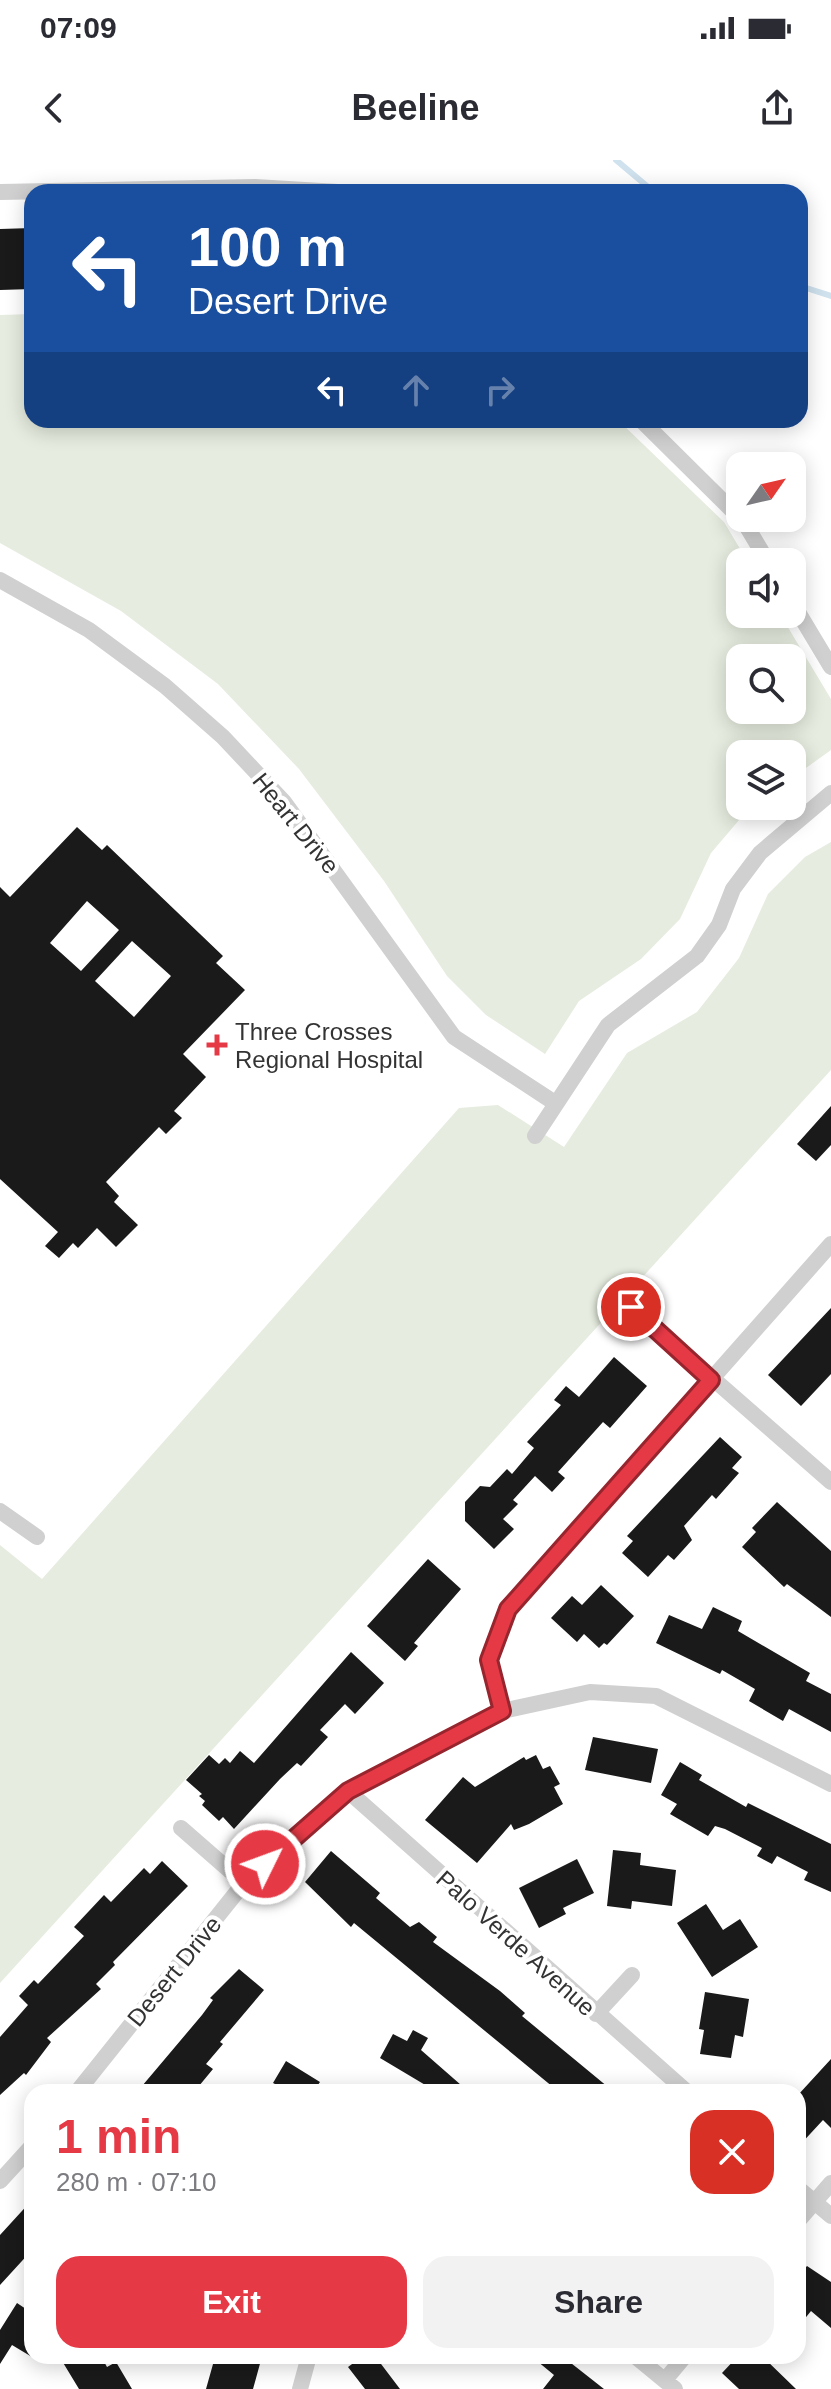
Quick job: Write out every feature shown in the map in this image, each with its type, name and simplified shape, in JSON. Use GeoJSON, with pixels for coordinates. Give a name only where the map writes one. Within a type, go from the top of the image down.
{"type":"FeatureCollection","features":[{"type":"Feature","properties":{"kind":"street"},"geometry":{"type":"LineString","coordinates":[[0,192],[24,192]]}},
{"type":"Feature","properties":{"kind":"street"},"geometry":{"type":"LineString","coordinates":[[649,428],[744,522],[760,548]]}},
{"type":"Feature","properties":{"kind":"street","name":"Heart Drive"},"geometry":{"type":"LineString","coordinates":[[0,580],[89,630],[165,686],[223,737],[284,802],[454,1037],[555,1103]]}},
{"type":"Feature","properties":{"kind":"street"},"geometry":{"type":"LineString","coordinates":[[806,623],[829,658]]}},
{"type":"Feature","properties":{"kind":"street"},"geometry":{"type":"LineString","coordinates":[[535,1136],[608,1025],[697,956],[719,925],[733,889],[760,853],[831,793]]}},
{"type":"Feature","properties":{"kind":"street"},"geometry":{"type":"LineString","coordinates":[[502,1711],[489,1660],[508,1609],[831,1244]]}},
{"type":"Feature","properties":{"kind":"street"},"geometry":{"type":"LineString","coordinates":[[631,1307],[831,1482]]}},
{"type":"Feature","properties":{"kind":"street"},"geometry":{"type":"LineString","coordinates":[[0,1511],[37,1537]]}},
{"type":"Feature","properties":{"kind":"street","name":"Desert Drive"},"geometry":{"type":"LineString","coordinates":[[83,2084],[244,1883],[348,1791],[502,1711],[590,1692],[656,1696],[831,1784]]}},
{"type":"Feature","properties":{"kind":"street","name":"Palo Verde Avenue"},"geometry":{"type":"LineString","coordinates":[[348,1791],[678,2084]]}},
{"type":"Feature","properties":{"kind":"street"},"geometry":{"type":"LineString","coordinates":[[181,1828],[244,1883]]}},
{"type":"Feature","properties":{"kind":"street"},"geometry":{"type":"LineString","coordinates":[[596,2014],[632,1975]]}},
{"type":"Feature","properties":{"kind":"street"},"geometry":{"type":"LineString","coordinates":[[0,2181],[24,2155]]}},
{"type":"Feature","properties":{"kind":"street"},"geometry":{"type":"LineString","coordinates":[[806,2212],[831,2183]]}},
{"type":"Feature","properties":{"kind":"street"},"geometry":{"type":"LineString","coordinates":[[806,2195],[831,2216]]}},
{"type":"Feature","properties":{"kind":"street"},"geometry":{"type":"LineString","coordinates":[[300,2389],[307,2364]]}},
{"type":"Feature","properties":{"kind":"street"},"geometry":{"type":"LineString","coordinates":[[645,2364],[670,2385],[681,2364]]}},
{"type":"Feature","properties":{"kind":"shaded area"},"geometry":{"type":"Polygon","coordinates":[[[24,314],[24,428],[626,428],[724,522],[726,532],[730,532],[740,548],[726,548],[726,628],[788,628],[798,644],[726,644],[726,724],[806,724],[806,657],[831,699],[831,750],[806,768],[806,740],[726,740],[726,820],[739,820],[711,853],[680,919],[641,959],[579,1001],[545,1054],[486,1015],[447,976],[384,881],[299,769],[218,684],[121,611],[0,543],[0,315],[24,314]]]}},
{"type":"Feature","properties":{"kind":"shaded area"},"geometry":{"type":"Polygon","coordinates":[[[831,842],[831,1070],[0,1983],[0,1545],[42,1579],[459,1108],[498,1105],[564,1147],[627,1053],[697,1012],[739,958],[768,894],[805,857],[831,842]]]}},
{"type":"Feature","properties":{"kind":"building"},"geometry":{"type":"Polygon","coordinates":[[[24,228],[24,289],[0,290],[0,229],[24,228]]]}},
{"type":"Feature","properties":{"kind":"building"},"geometry":{"type":"Polygon","coordinates":[[[77,827],[102,850],[107,845],[223,956],[216,963],[245,990],[183,1054],[206,1077],[174,1111],[182,1118],[166,1134],[159,1127],[106,1182],[119,1196],[114,1202],[138,1225],[116,1247],[97,1228],[78,1248],[73,1243],[59,1258],[45,1246],[58,1232],[0,1179],[0,887],[10,897],[77,827]],[[87,901],[50,943],[81,971],[119,930],[87,901]],[[132,941],[95,981],[134,1017],[171,976],[132,941]]]}},
{"type":"Feature","properties":{"kind":"building"},"geometry":{"type":"Polygon","coordinates":[[[831,1106],[831,1145],[816,1161],[797,1144],[831,1106]]]}},
{"type":"Feature","properties":{"kind":"building"},"geometry":{"type":"Polygon","coordinates":[[[831,1308],[831,1374],[801,1406],[768,1375],[831,1308]]]}},
{"type":"Feature","properties":{"kind":"building"},"geometry":{"type":"Polygon","coordinates":[[[614,1357],[647,1386],[610,1428],[603,1422],[558,1472],[565,1478],[552,1492],[535,1476],[513,1500],[518,1504],[503,1519],[514,1529],[494,1549],[465,1521],[465,1502],[480,1486],[490,1487],[507,1469],[512,1474],[534,1448],[527,1442],[561,1405],[554,1400],[566,1386],[579,1397],[614,1357]]]}},
{"type":"Feature","properties":{"kind":"building"},"geometry":{"type":"Polygon","coordinates":[[[720,1437],[742,1457],[732,1468],[739,1473],[716,1499],[712,1495],[684,1526],[692,1540],[674,1560],[668,1555],[648,1577],[622,1553],[633,1541],[627,1536],[720,1437]]]}},
{"type":"Feature","properties":{"kind":"building"},"geometry":{"type":"Polygon","coordinates":[[[777,1502],[831,1551],[831,1617],[787,1584],[784,1587],[742,1547],[756,1532],[752,1528],[777,1502]]]}},
{"type":"Feature","properties":{"kind":"building"},"geometry":{"type":"Polygon","coordinates":[[[428,1559],[461,1589],[414,1643],[418,1646],[405,1661],[367,1626],[428,1559]]]}},
{"type":"Feature","properties":{"kind":"building"},"geometry":{"type":"Polygon","coordinates":[[[601,1585],[634,1616],[607,1645],[604,1643],[599,1648],[584,1634],[577,1642],[551,1618],[572,1596],[582,1605],[601,1585]]]}},
{"type":"Feature","properties":{"kind":"building"},"geometry":{"type":"Polygon","coordinates":[[[713,1607],[742,1621],[738,1631],[810,1673],[806,1681],[831,1694],[831,1732],[789,1709],[783,1721],[749,1701],[755,1689],[722,1670],[720,1674],[656,1643],[669,1615],[702,1629],[713,1607]]]}},
{"type":"Feature","properties":{"kind":"building"},"geometry":{"type":"Polygon","coordinates":[[[351,1652],[384,1683],[355,1714],[345,1704],[320,1730],[328,1737],[301,1766],[297,1763],[280,1779],[234,1829],[223,1817],[219,1821],[202,1805],[205,1801],[199,1796],[202,1794],[186,1780],[209,1755],[219,1764],[225,1758],[230,1763],[240,1751],[254,1763],[351,1652]]]}},
{"type":"Feature","properties":{"kind":"building"},"geometry":{"type":"Polygon","coordinates":[[[593,1737],[658,1749],[651,1783],[585,1770],[593,1737]]]}},
{"type":"Feature","properties":{"kind":"building"},"geometry":{"type":"Polygon","coordinates":[[[536,1755],[543,1769],[550,1766],[560,1784],[554,1787],[563,1804],[514,1830],[511,1824],[477,1863],[425,1820],[463,1777],[475,1787],[524,1757],[526,1760],[536,1755]]]}},
{"type":"Feature","properties":{"kind":"building"},"geometry":{"type":"Polygon","coordinates":[[[680,1762],[702,1775],[699,1780],[746,1807],[748,1803],[831,1844],[831,1892],[804,1880],[808,1872],[777,1856],[772,1864],[757,1856],[762,1848],[725,1829],[715,1826],[708,1836],[670,1814],[677,1804],[661,1795],[680,1762]]]}},
{"type":"Feature","properties":{"kind":"building"},"geometry":{"type":"Polygon","coordinates":[[[613,1850],[641,1853],[640,1865],[676,1870],[672,1906],[632,1901],[631,1909],[607,1906],[613,1850]]]}},
{"type":"Feature","properties":{"kind":"building"},"geometry":{"type":"Polygon","coordinates":[[[331,1851],[380,1893],[376,1898],[410,1927],[419,1922],[437,1937],[433,1942],[500,1991],[525,2013],[522,2016],[604,2084],[549,2084],[354,1923],[351,1927],[305,1882],[331,1851]]]}},
{"type":"Feature","properties":{"kind":"building"},"geometry":{"type":"Polygon","coordinates":[[[577,1859],[594,1893],[563,1908],[566,1914],[539,1928],[519,1888],[577,1859]]]}},
{"type":"Feature","properties":{"kind":"building"},"geometry":{"type":"Polygon","coordinates":[[[162,1861],[188,1886],[113,1962],[115,1965],[96,1984],[101,1989],[47,2038],[51,2042],[26,2075],[24,2073],[0,2095],[0,2037],[28,2005],[19,1996],[34,1980],[38,1984],[84,1936],[74,1927],[104,1895],[111,1902],[144,1868],[150,1874],[162,1861]]]}},
{"type":"Feature","properties":{"kind":"building"},"geometry":{"type":"Polygon","coordinates":[[[706,1904],[723,1930],[740,1919],[758,1947],[712,1977],[677,1923],[706,1904]]]}},
{"type":"Feature","properties":{"kind":"building"},"geometry":{"type":"Polygon","coordinates":[[[239,1969],[264,1990],[220,2042],[223,2044],[206,2064],[213,2069],[201,2084],[144,2084],[202,2015],[213,2000],[210,1998],[239,1969]]]}},
{"type":"Feature","properties":{"kind":"building"},"geometry":{"type":"Polygon","coordinates":[[[705,1992],[749,1999],[743,2037],[735,2035],[731,2058],[700,2054],[704,2030],[699,2029],[705,1992]]]}},
{"type":"Feature","properties":{"kind":"building"},"geometry":{"type":"Polygon","coordinates":[[[413,2030],[428,2038],[421,2050],[460,2084],[424,2084],[380,2058],[393,2034],[407,2041],[413,2030]]]}},
{"type":"Feature","properties":{"kind":"building"},"geometry":{"type":"Polygon","coordinates":[[[831,2059],[831,2128],[823,2120],[806,2138],[806,2086],[831,2059]]]}},
{"type":"Feature","properties":{"kind":"building"},"geometry":{"type":"Polygon","coordinates":[[[286,2061],[320,2082],[319,2084],[273,2083],[286,2061]]]}},
{"type":"Feature","properties":{"kind":"building"},"geometry":{"type":"Polygon","coordinates":[[[24,2209],[24,2259],[0,2285],[0,2235],[24,2209]]]}},
{"type":"Feature","properties":{"kind":"building"},"geometry":{"type":"Polygon","coordinates":[[[806,2267],[831,2282],[831,2328],[811,2311],[806,2317],[806,2267]]]}},
{"type":"Feature","properties":{"kind":"building"},"geometry":{"type":"Polygon","coordinates":[[[17,2303],[24,2308],[24,2352],[12,2345],[0,2364],[0,2330],[17,2303]]]}},
{"type":"Feature","properties":{"kind":"building"},"geometry":{"type":"Polygon","coordinates":[[[64,2364],[105,2364],[107,2367],[117,2364],[132,2389],[79,2389],[64,2364]]]}},
{"type":"Feature","properties":{"kind":"building"},"geometry":{"type":"Polygon","coordinates":[[[213,2364],[260,2364],[253,2389],[206,2389],[213,2364]]]}},
{"type":"Feature","properties":{"kind":"building"},"geometry":{"type":"Polygon","coordinates":[[[352,2364],[381,2364],[400,2389],[365,2389],[348,2367],[352,2364]]]}},
{"type":"Feature","properties":{"kind":"building"},"geometry":{"type":"Polygon","coordinates":[[[541,2364],[572,2364],[604,2389],[543,2389],[554,2375],[541,2364]]]}},
{"type":"Feature","properties":{"kind":"building"},"geometry":{"type":"Polygon","coordinates":[[[730,2364],[770,2364],[796,2389],[739,2389],[722,2373],[730,2364]]]}},
{"type":"Feature","properties":{"kind":"waterway"},"geometry":{"type":"LineString","coordinates":[[616,160],[644,184]]}},
{"type":"Feature","properties":{"kind":"waterway"},"geometry":{"type":"LineString","coordinates":[[808,289],[831,296]]}},
{"type":"Feature","properties":{"kind":"place","name":"Three Crosses Regional Hospital"},"geometry":{"type":"Point","coordinates":[217,1045]}},
{"type":"Feature","properties":{"kind":"route"},"geometry":{"type":"LineString","coordinates":[[265,1864],[348,1791],[502,1711],[489,1660],[508,1609],[711,1380],[631,1307]]}}]}
